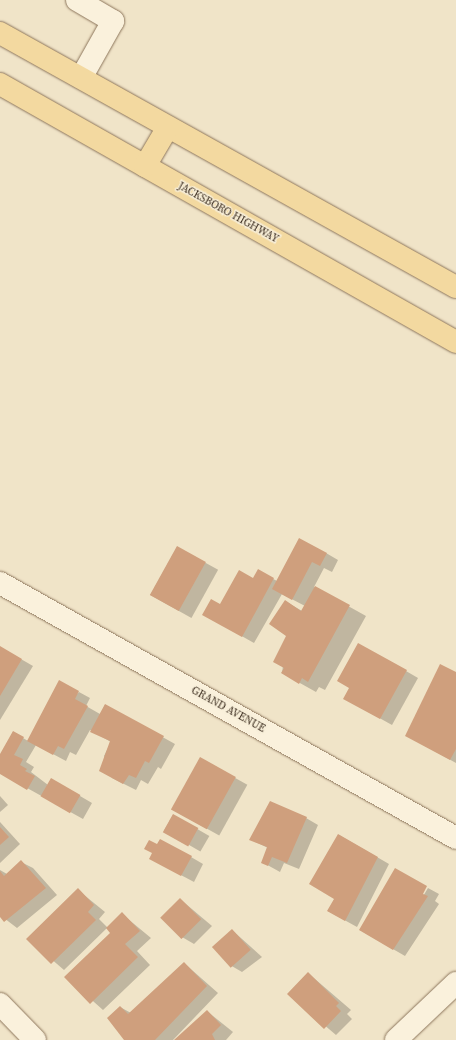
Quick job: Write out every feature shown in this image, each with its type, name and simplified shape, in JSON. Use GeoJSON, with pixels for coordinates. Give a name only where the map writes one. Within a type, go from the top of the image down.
{"type":"FeatureCollection","features":[{"type":"Feature","properties":{"kind":"main road"},"geometry":{"type":"LineString","coordinates":[[0,33],[456,287]]}},
{"type":"Feature","properties":{"kind":"main road","name":"JACKSBORO HIGHWAY"},"geometry":{"type":"LineString","coordinates":[[0,84],[456,342]]}},
{"type":"Feature","properties":{"kind":"main road"},"geometry":{"type":"LineString","coordinates":[[144,166],[168,126]]}},
{"type":"Feature","properties":{"kind":"street"},"geometry":{"type":"LineString","coordinates":[[77,0],[113,21],[81,78]]}},
{"type":"Feature","properties":{"kind":"street","name":"GRAND AVENUE"},"geometry":{"type":"LineString","coordinates":[[0,583],[456,838]]}},
{"type":"Feature","properties":{"kind":"street"},"geometry":{"type":"LineString","coordinates":[[396,1040],[456,983]]}},
{"type":"Feature","properties":{"kind":"street"},"geometry":{"type":"LineString","coordinates":[[0,1004],[34,1040]]}},
{"type":"Feature","properties":{"kind":"building"},"geometry":{"type":"Polygon","coordinates":[[[299,538],[327,553],[320,566],[312,562],[292,600],[272,589],[299,538]]]}},
{"type":"Feature","properties":{"kind":"building"},"geometry":{"type":"Polygon","coordinates":[[[177,546],[206,562],[179,611],[150,595],[177,546]]]}},
{"type":"Feature","properties":{"kind":"building"},"geometry":{"type":"Polygon","coordinates":[[[258,569],[274,578],[242,637],[202,615],[211,599],[220,604],[239,570],[253,578],[258,569]]]}},
{"type":"Feature","properties":{"kind":"building"},"geometry":{"type":"Polygon","coordinates":[[[315,586],[350,605],[308,682],[302,678],[299,684],[281,673],[284,668],[273,662],[286,636],[269,624],[285,600],[301,611],[315,586]]]}},
{"type":"Feature","properties":{"kind":"building"},"geometry":{"type":"Polygon","coordinates":[[[358,643],[407,670],[380,719],[343,699],[349,688],[337,681],[358,643]]]}},
{"type":"Feature","properties":{"kind":"building"},"geometry":{"type":"Polygon","coordinates":[[[0,646],[22,659],[0,696],[0,646]]]}},
{"type":"Feature","properties":{"kind":"building"},"geometry":{"type":"Polygon","coordinates":[[[440,664],[456,672],[456,749],[450,760],[405,736],[440,664]]]}},
{"type":"Feature","properties":{"kind":"building"},"geometry":{"type":"Polygon","coordinates":[[[59,680],[79,691],[75,699],[88,706],[64,749],[58,746],[53,755],[27,741],[59,680]]]}},
{"type":"Feature","properties":{"kind":"building"},"geometry":{"type":"Polygon","coordinates":[[[105,704],[164,736],[149,763],[145,761],[136,778],[129,775],[123,784],[99,771],[110,741],[90,732],[105,704]]]}},
{"type":"Feature","properties":{"kind":"building"},"geometry":{"type":"Polygon","coordinates":[[[13,731],[24,737],[14,755],[23,759],[20,765],[27,769],[25,771],[35,776],[27,790],[0,774],[0,754],[13,731]]]}},
{"type":"Feature","properties":{"kind":"building"},"geometry":{"type":"Polygon","coordinates":[[[200,757],[236,777],[207,829],[171,809],[200,757]]]}},
{"type":"Feature","properties":{"kind":"building"},"geometry":{"type":"Polygon","coordinates":[[[51,778],[80,795],[70,813],[40,796],[51,778]]]}},
{"type":"Feature","properties":{"kind":"building"},"geometry":{"type":"Polygon","coordinates":[[[270,801],[307,817],[287,863],[272,857],[268,866],[261,863],[267,847],[249,840],[270,801]]]}},
{"type":"Feature","properties":{"kind":"building"},"geometry":{"type":"Polygon","coordinates":[[[173,814],[198,828],[188,846],[163,832],[173,814]]]}},
{"type":"Feature","properties":{"kind":"building"},"geometry":{"type":"Polygon","coordinates":[[[0,827],[9,837],[0,845],[0,827]]]}},
{"type":"Feature","properties":{"kind":"building"},"geometry":{"type":"Polygon","coordinates":[[[338,834],[378,857],[345,921],[327,911],[334,899],[309,884],[338,834]]]}},
{"type":"Feature","properties":{"kind":"building"},"geometry":{"type":"Polygon","coordinates":[[[160,839],[192,856],[181,876],[149,859],[152,853],[144,849],[149,840],[157,844],[160,839]]]}},
{"type":"Feature","properties":{"kind":"building"},"geometry":{"type":"Polygon","coordinates":[[[21,860],[46,888],[4,922],[0,917],[0,871],[4,876],[21,860]]]}},
{"type":"Feature","properties":{"kind":"building"},"geometry":{"type":"Polygon","coordinates":[[[395,868],[427,886],[423,894],[428,896],[393,950],[359,930],[395,868]]]}},
{"type":"Feature","properties":{"kind":"building"},"geometry":{"type":"Polygon","coordinates":[[[78,888],[94,905],[88,912],[96,920],[51,964],[26,939],[78,888]]]}},
{"type":"Feature","properties":{"kind":"building"},"geometry":{"type":"Polygon","coordinates":[[[180,898],[201,919],[181,939],[160,918],[180,898]]]}},
{"type":"Feature","properties":{"kind":"building"},"geometry":{"type":"Polygon","coordinates":[[[122,912],[140,931],[125,944],[138,957],[90,1004],[64,977],[110,933],[106,928],[122,912]]]}},
{"type":"Feature","properties":{"kind":"building"},"geometry":{"type":"Polygon","coordinates":[[[232,929],[251,950],[231,968],[212,947],[232,929]]]}},
{"type":"Feature","properties":{"kind":"building"},"geometry":{"type":"Polygon","coordinates":[[[184,962],[207,986],[155,1040],[124,1040],[107,1018],[120,1006],[128,1014],[184,962]]]}},
{"type":"Feature","properties":{"kind":"building"},"geometry":{"type":"Polygon","coordinates":[[[308,972],[339,1003],[336,1006],[341,1011],[324,1029],[287,994],[308,972]]]}},
{"type":"Feature","properties":{"kind":"building"},"geometry":{"type":"Polygon","coordinates":[[[207,1010],[221,1025],[212,1034],[215,1040],[174,1040],[207,1010]]]}}]}
